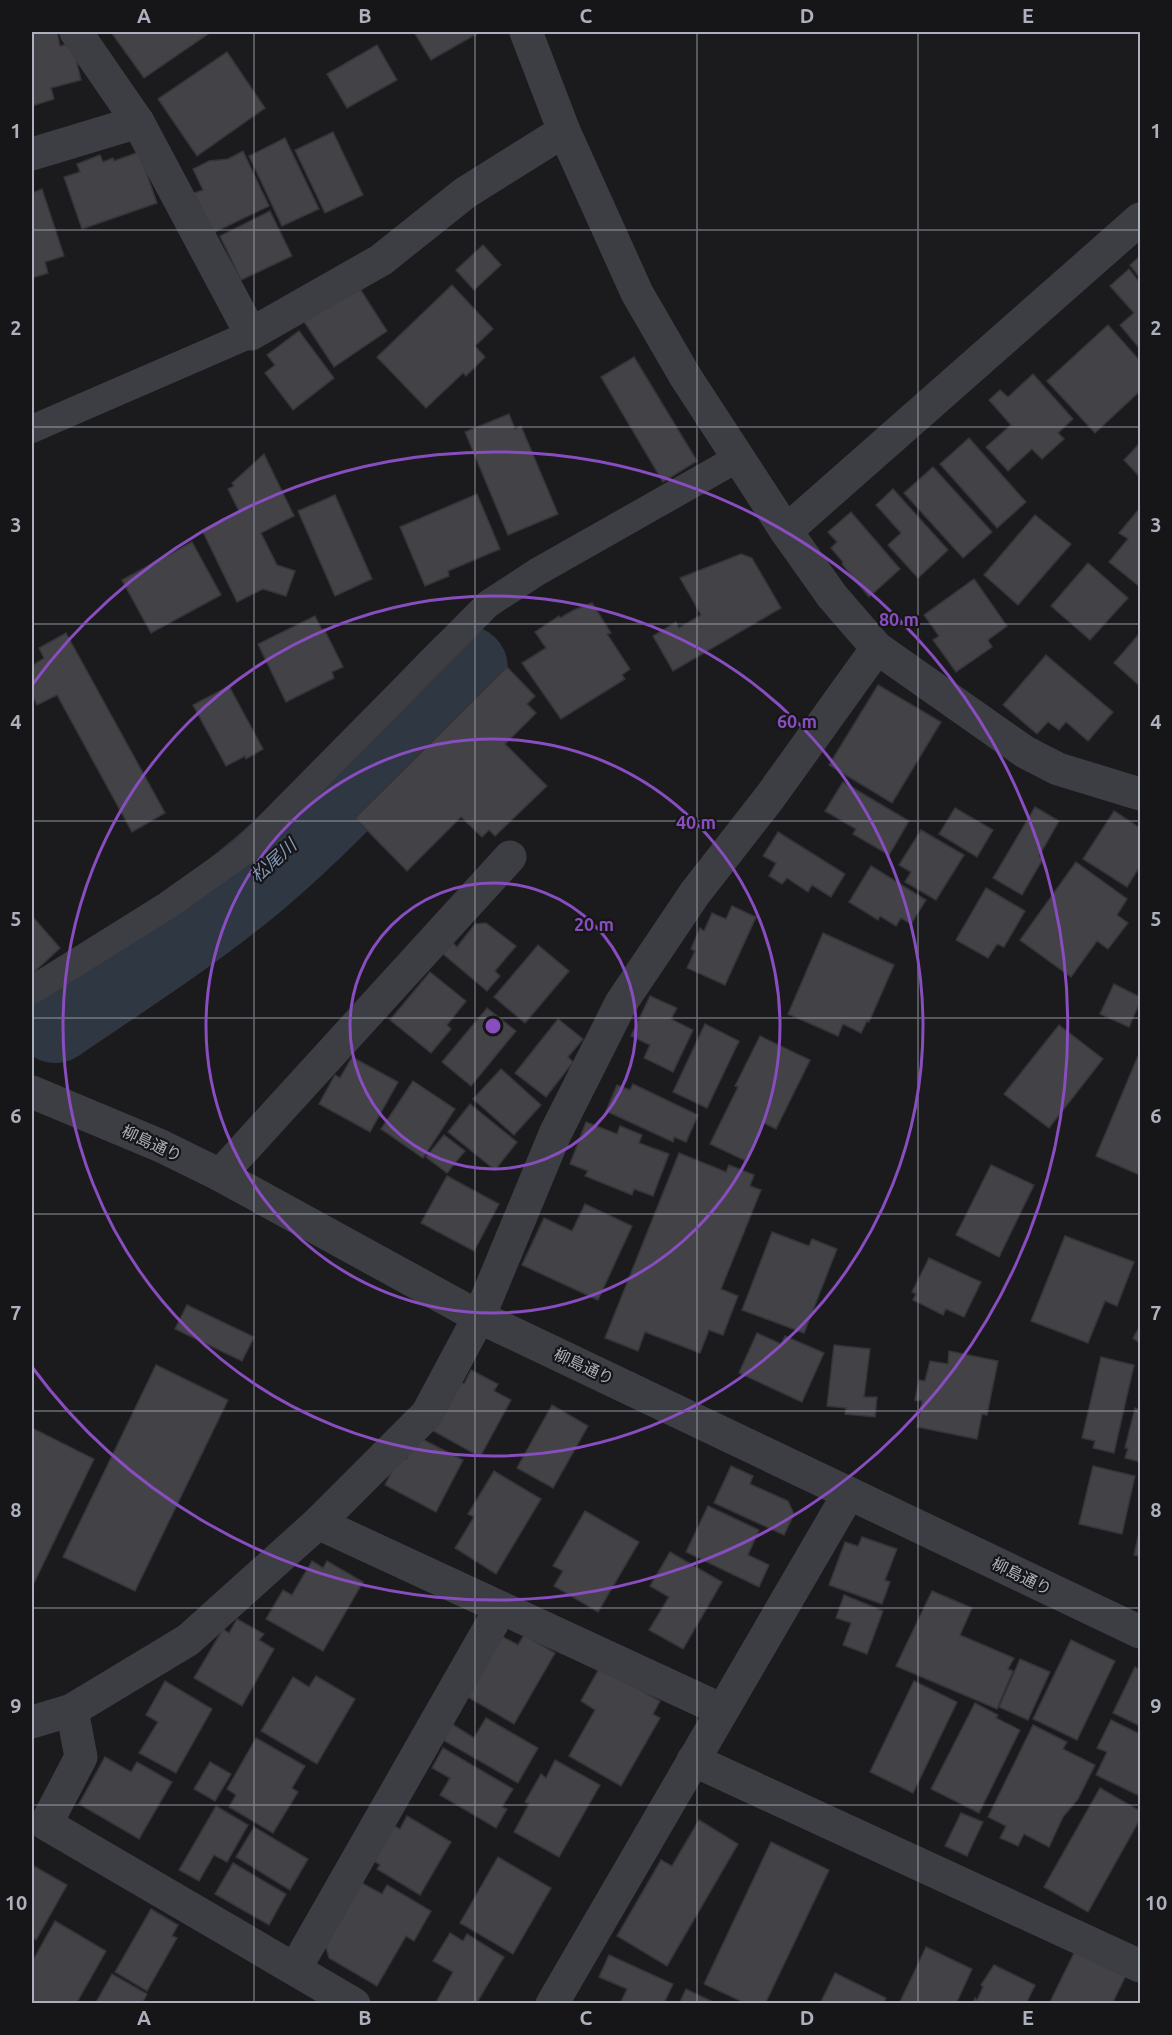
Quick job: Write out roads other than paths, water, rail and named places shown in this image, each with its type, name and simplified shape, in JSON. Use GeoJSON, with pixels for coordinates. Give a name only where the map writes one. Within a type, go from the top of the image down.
{"type":"FeatureCollection","features":[{"type":"Feature","properties":{"kind":"street"},"geometry":{"type":"LineString","coordinates":[[76,32],[138,122],[250,334],[381,260],[465,193],[564,131]]}},
{"type":"Feature","properties":{"kind":"street"},"geometry":{"type":"LineString","coordinates":[[526,32],[564,131],[637,292],[685,376],[786,531],[832,596],[877,648],[1025,752],[1058,769],[1134,783]]}},
{"type":"Feature","properties":{"kind":"street"},"geometry":{"type":"LineString","coordinates":[[32,154],[138,122]]}},
{"type":"Feature","properties":{"kind":"street"},"geometry":{"type":"LineString","coordinates":[[786,531],[1140,219]]}},
{"type":"Feature","properties":{"kind":"street"},"geometry":{"type":"LineString","coordinates":[[32,1722],[72,1710],[188,1640],[318,1522],[427,1414],[479,1317],[555,1134],[621,1003],[695,893],[770,797],[877,648]]}},
{"type":"Feature","properties":{"kind":"street"},"geometry":{"type":"LineString","coordinates":[[220,1175],[510,857]]}},
{"type":"Feature","properties":{"kind":"street","name":"柳島通り"},"geometry":{"type":"LineString","coordinates":[[32,1092],[160,1146],[220,1175],[479,1317],[1140,1632]]}},
{"type":"Feature","properties":{"kind":"street"},"geometry":{"type":"LineString","coordinates":[[552,2004],[849,1492]]}},
{"type":"Feature","properties":{"kind":"street"},"geometry":{"type":"LineString","coordinates":[[318,1522],[722,1710]]}},
{"type":"Feature","properties":{"kind":"street"},"geometry":{"type":"LineString","coordinates":[[295,1969],[501,1608]]}},
{"type":"Feature","properties":{"kind":"street"},"geometry":{"type":"LineString","coordinates":[[72,1710],[81,1758],[46,1824],[354,2004]]}},
{"type":"Feature","properties":{"kind":"street"},"geometry":{"type":"LineString","coordinates":[[693,1760],[1140,1965]]}},
{"type":"Feature","properties":{"kind":"lane"},"geometry":{"type":"LineString","coordinates":[[32,429],[250,334]]}},
{"type":"Feature","properties":{"kind":"lane"},"geometry":{"type":"LineString","coordinates":[[32,990],[168,905],[243,852],[488,604],[537,572],[738,458]]}},
{"type":"Feature","properties":{"kind":"waterway","name":"松尾川"},"geometry":{"type":"LineString","coordinates":[[55,1020],[182,933],[283,853],[336,802],[465,668]]}}]}
